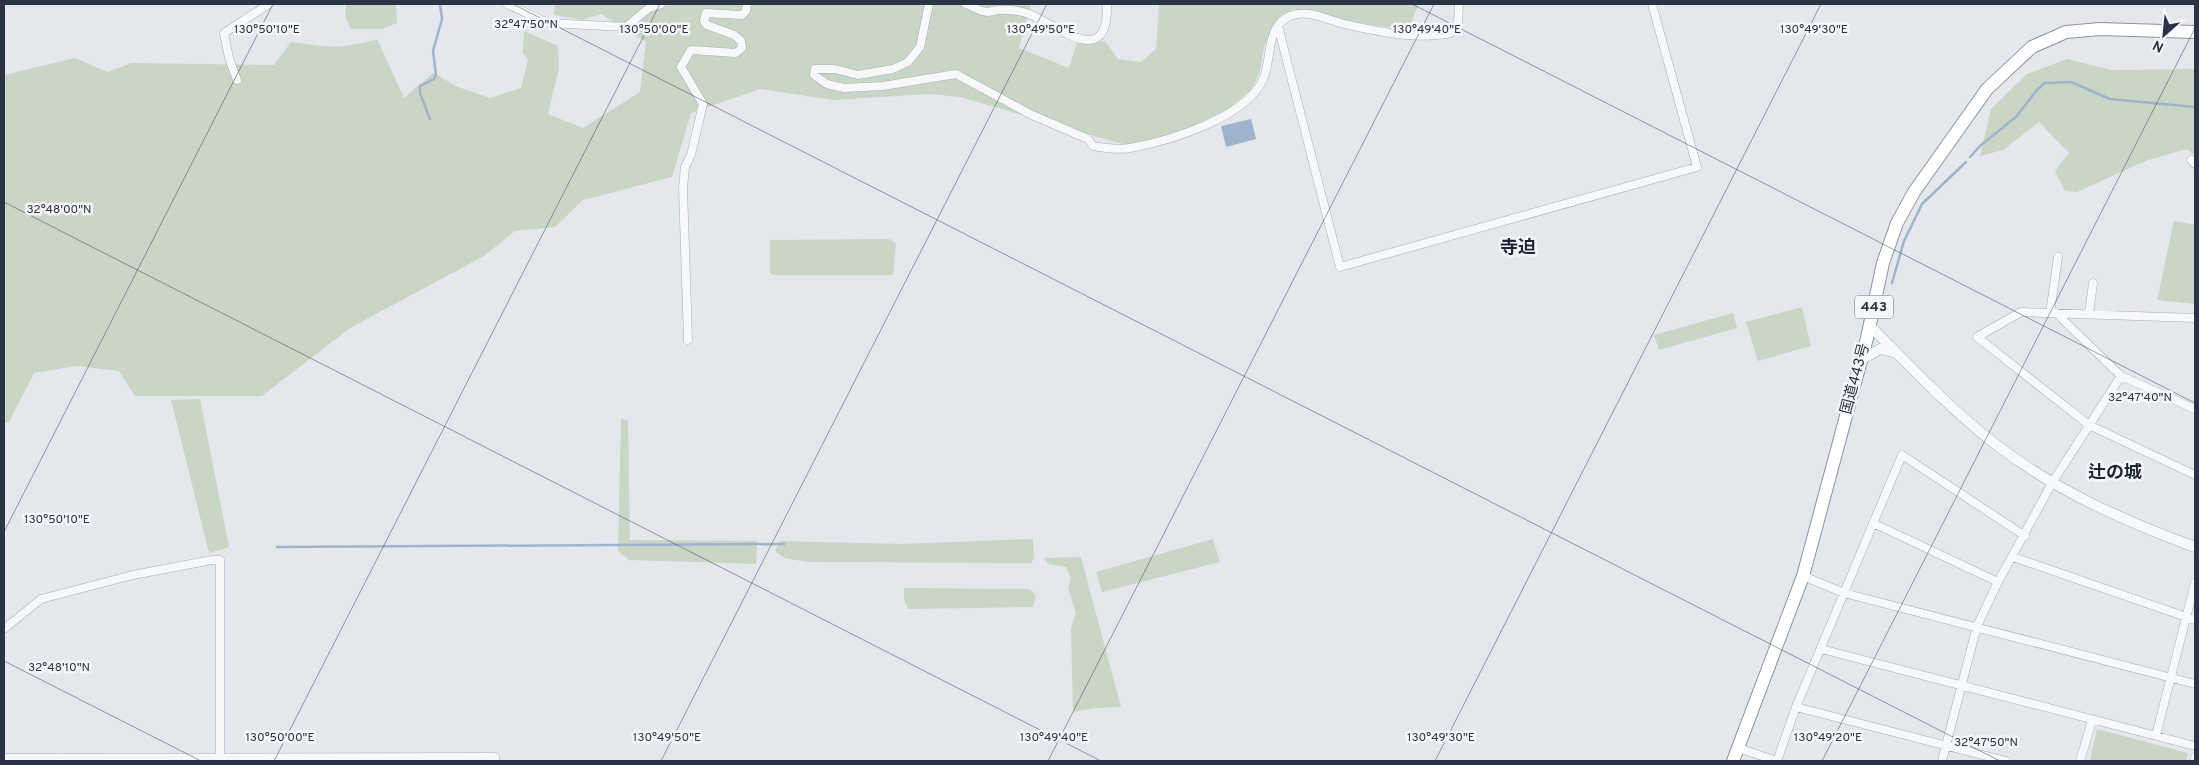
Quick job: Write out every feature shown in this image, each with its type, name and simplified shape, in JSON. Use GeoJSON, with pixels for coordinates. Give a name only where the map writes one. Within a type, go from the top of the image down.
{"type":"FeatureCollection","features":[{"type":"Feature","properties":{"kind":"highway","name":"国道443号"},"geometry":{"type":"LineString","coordinates":[[1732,761],[1803,576],[1870,326],[1883,263],[1897,223],[1914,192],[1988,88],[2032,47],[2066,32],[2100,29],[2195,32]]}},
{"type":"Feature","properties":{"kind":"street"},"geometry":{"type":"LineString","coordinates":[[237,80],[229,58],[224,33],[269,4]]}},
{"type":"Feature","properties":{"kind":"street"},"geometry":{"type":"LineString","coordinates":[[507,4],[548,23],[621,27],[634,22],[649,8],[661,4]]}},
{"type":"Feature","properties":{"kind":"street"},"geometry":{"type":"LineString","coordinates":[[688,340],[683,188],[685,167],[691,155],[703,104],[681,68],[691,50],[736,53],[742,48],[741,41],[734,35],[707,25],[704,22],[706,13],[742,16],[748,4]]}},
{"type":"Feature","properties":{"kind":"street"},"geometry":{"type":"LineString","coordinates":[[929,4],[920,47],[908,62],[893,69],[858,75],[835,69],[815,69],[814,75],[827,84],[844,88],[882,86],[956,74],[1032,115],[1088,139],[1092,146],[1129,149],[1187,133],[1232,112],[1257,89],[1264,76],[1270,41],[1278,26],[1290,16],[1309,14],[1347,25],[1402,35],[1438,36],[1451,33],[1458,23],[1460,4]]}},
{"type":"Feature","properties":{"kind":"street"},"geometry":{"type":"LineString","coordinates":[[966,4],[987,12],[1001,10],[1028,14],[1067,36],[1094,39],[1100,36],[1107,24],[1107,4]]}},
{"type":"Feature","properties":{"kind":"street"},"geometry":{"type":"LineString","coordinates":[[1278,26],[1340,267],[1696,167],[1652,4]]}},
{"type":"Feature","properties":{"kind":"street"},"geometry":{"type":"LineString","coordinates":[[2053,313],[2058,257]]}},
{"type":"Feature","properties":{"kind":"street"},"geometry":{"type":"LineString","coordinates":[[2088,314],[2093,283]]}},
{"type":"Feature","properties":{"kind":"street"},"geometry":{"type":"LineString","coordinates":[[2195,318],[2021,312],[1977,337],[2089,425],[2195,474]]}},
{"type":"Feature","properties":{"kind":"street"},"geometry":{"type":"LineString","coordinates":[[2053,313],[2121,376],[2195,409]]}},
{"type":"Feature","properties":{"kind":"street"},"geometry":{"type":"LineString","coordinates":[[1870,326],[1950,405],[1995,443],[2052,483],[2143,528],[2195,547]]}},
{"type":"Feature","properties":{"kind":"street"},"geometry":{"type":"LineString","coordinates":[[1861,360],[1880,349],[1898,353]]}},
{"type":"Feature","properties":{"kind":"street"},"geometry":{"type":"LineString","coordinates":[[1942,761],[1977,626],[1998,582],[2052,483],[2121,376]]}},
{"type":"Feature","properties":{"kind":"street"},"geometry":{"type":"LineString","coordinates":[[1738,748],[1777,761],[1796,707],[1902,455],[2024,536]]}},
{"type":"Feature","properties":{"kind":"street"},"geometry":{"type":"LineString","coordinates":[[1873,523],[1998,582]]}},
{"type":"Feature","properties":{"kind":"street"},"geometry":{"type":"LineString","coordinates":[[2013,557],[2195,620]]}},
{"type":"Feature","properties":{"kind":"street"},"geometry":{"type":"LineString","coordinates":[[4,629],[41,599],[133,575],[220,560],[221,759]]}},
{"type":"Feature","properties":{"kind":"street"},"geometry":{"type":"LineString","coordinates":[[1803,576],[1844,593],[2195,684]]}},
{"type":"Feature","properties":{"kind":"street"},"geometry":{"type":"LineString","coordinates":[[2156,735],[2195,583]]}},
{"type":"Feature","properties":{"kind":"street"},"geometry":{"type":"LineString","coordinates":[[1821,650],[2195,746]]}},
{"type":"Feature","properties":{"kind":"street"},"geometry":{"type":"LineString","coordinates":[[1796,707],[2006,761]]}},
{"type":"Feature","properties":{"kind":"street"},"geometry":{"type":"LineString","coordinates":[[2080,761],[2092,721]]}},
{"type":"Feature","properties":{"kind":"street"},"geometry":{"type":"LineString","coordinates":[[4,758],[495,757],[495,761]]}},
{"type":"Feature","properties":{"kind":"street"},"geometry":{"type":"LineString","coordinates":[[2194,761],[2195,757]]}},
{"type":"Feature","properties":{"kind":"green space"},"geometry":{"type":"Polygon","coordinates":[[[346,4],[396,4],[397,23],[382,29],[351,29],[345,17],[346,4]]]}},
{"type":"Feature","properties":{"kind":"green space"},"geometry":{"type":"Polygon","coordinates":[[[555,4],[1028,4],[1031,6],[1019,48],[1069,68],[1077,43],[1105,41],[1118,59],[1141,62],[1156,49],[1159,4],[1419,4],[1408,30],[1346,21],[1292,9],[1272,27],[1264,47],[1260,71],[1252,89],[1228,109],[1184,130],[1129,146],[960,97],[930,94],[834,100],[760,89],[691,113],[672,177],[583,200],[555,227],[515,231],[484,256],[350,328],[262,396],[135,396],[119,371],[76,366],[34,373],[9,422],[4,423],[4,75],[75,58],[108,72],[131,63],[274,65],[291,42],[343,46],[377,39],[404,98],[433,73],[458,87],[490,98],[521,88],[528,60],[523,53],[524,31],[558,46],[559,68],[548,114],[583,128],[640,92],[646,42],[601,14],[582,20],[554,15],[555,4]]]}},
{"type":"Feature","properties":{"kind":"green space"},"geometry":{"type":"Polygon","coordinates":[[[2067,59],[2111,70],[2195,69],[2195,155],[2187,149],[2148,160],[2077,192],[2065,191],[2055,171],[2069,153],[2039,122],[2003,150],[1980,156],[1991,109],[2027,74],[2067,59]]]}},
{"type":"Feature","properties":{"kind":"green space"},"geometry":{"type":"Polygon","coordinates":[[[2174,221],[2195,225],[2195,304],[2157,300],[2174,221]]]}},
{"type":"Feature","properties":{"kind":"green space"},"geometry":{"type":"Polygon","coordinates":[[[889,239],[896,243],[893,275],[773,275],[770,273],[770,240],[889,239]]]}},
{"type":"Feature","properties":{"kind":"green space"},"geometry":{"type":"Polygon","coordinates":[[[1802,307],[1811,346],[1758,361],[1746,322],[1802,307]]]}},
{"type":"Feature","properties":{"kind":"green space"},"geometry":{"type":"Polygon","coordinates":[[[1733,313],[1737,328],[1659,350],[1654,335],[1733,313]]]}},
{"type":"Feature","properties":{"kind":"green space"},"geometry":{"type":"Polygon","coordinates":[[[200,399],[229,547],[209,553],[171,400],[200,399]]]}},
{"type":"Feature","properties":{"kind":"green space"},"geometry":{"type":"Polygon","coordinates":[[[621,419],[628,420],[630,540],[757,541],[756,564],[629,560],[618,551],[621,419]]]}},
{"type":"Feature","properties":{"kind":"green space"},"geometry":{"type":"Polygon","coordinates":[[[1033,539],[1034,558],[1031,563],[808,562],[784,558],[775,551],[780,541],[901,544],[1033,539]]]}},
{"type":"Feature","properties":{"kind":"green space"},"geometry":{"type":"Polygon","coordinates":[[[1213,539],[1220,562],[1102,592],[1096,572],[1213,539]]]}},
{"type":"Feature","properties":{"kind":"green space"},"geometry":{"type":"Polygon","coordinates":[[[1081,557],[1121,707],[1095,708],[1073,712],[1071,628],[1076,613],[1068,589],[1071,578],[1066,567],[1048,564],[1044,558],[1081,557]]]}},
{"type":"Feature","properties":{"kind":"green space"},"geometry":{"type":"Polygon","coordinates":[[[904,588],[1030,589],[1036,596],[1033,607],[908,609],[904,599],[904,588]]]}},
{"type":"Feature","properties":{"kind":"green space"},"geometry":{"type":"Polygon","coordinates":[[[2097,729],[2188,753],[2186,761],[2090,761],[2097,729]]]}},
{"type":"Feature","properties":{"kind":"water"},"geometry":{"type":"Polygon","coordinates":[[[1251,119],[1256,139],[1226,147],[1221,126],[1251,119]]]}},
{"type":"Feature","properties":{"kind":"waterway"},"geometry":{"type":"LineString","coordinates":[[430,119],[420,93],[420,86],[434,79],[436,75],[433,51],[442,19],[440,4]]}},
{"type":"Feature","properties":{"kind":"waterway"},"geometry":{"type":"LineString","coordinates":[[1970,157],[1981,145],[2016,117],[2036,91],[2045,83],[2071,82],[2110,99],[2195,107]]}},
{"type":"Feature","properties":{"kind":"waterway"},"geometry":{"type":"LineString","coordinates":[[1892,283],[1904,241],[1922,204],[1966,162]]}},
{"type":"Feature","properties":{"kind":"waterway"},"geometry":{"type":"LineString","coordinates":[[277,547],[784,544]]}},
{"type":"Feature","properties":{"kind":"district","name":"寺迫"},"geometry":{"type":"Point","coordinates":[1518,248]}},
{"type":"Feature","properties":{"kind":"district","name":"辻の城"},"geometry":{"type":"Point","coordinates":[2115,473]}}]}
